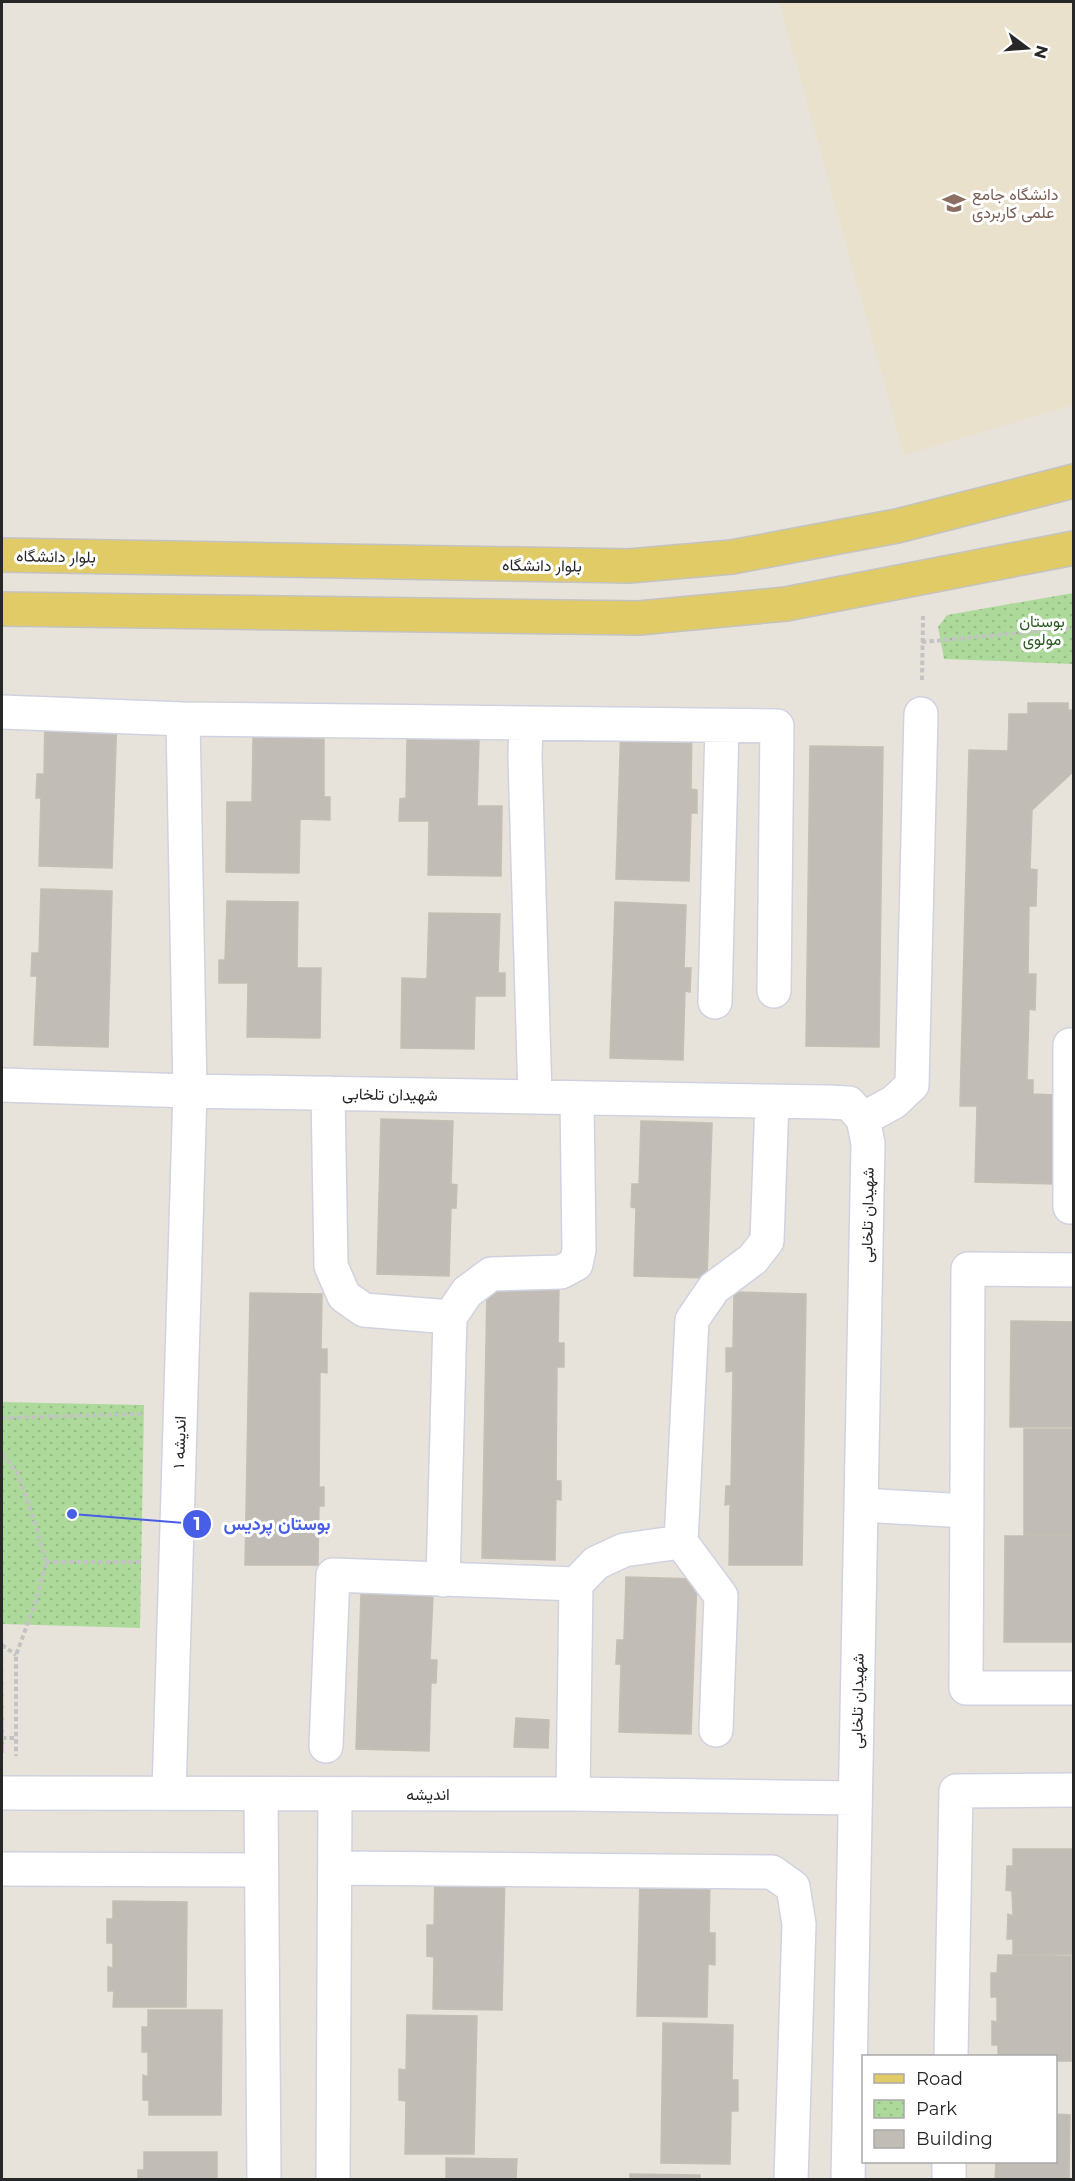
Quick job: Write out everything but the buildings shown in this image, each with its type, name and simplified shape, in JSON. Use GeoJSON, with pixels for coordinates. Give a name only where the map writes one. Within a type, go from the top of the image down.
{"type":"FeatureCollection","features":[{"type":"Feature","properties":{"kind":"main road","name":"بلوار دانشگاه"},"geometry":{"type":"LineString","coordinates":[[2,555],[629,566],[732,557],[885,528],[1074,481]]}},
{"type":"Feature","properties":{"kind":"main road"},"geometry":{"type":"LineString","coordinates":[[2,609],[639,618],[786,604],[1074,548]]}},
{"type":"Feature","properties":{"kind":"street"},"geometry":{"type":"LineString","coordinates":[[2,712],[183,719],[777,726],[774,991]]}},
{"type":"Feature","properties":{"kind":"street"},"geometry":{"type":"LineString","coordinates":[[863,1119],[894,1102],[912,1085],[921,714]]}},
{"type":"Feature","properties":{"kind":"street","name":"اندیشه ۱"},"geometry":{"type":"LineString","coordinates":[[169,1794],[190,1091],[183,719]]}},
{"type":"Feature","properties":{"kind":"street"},"geometry":{"type":"LineString","coordinates":[[526,723],[525,757],[535,1097]]}},
{"type":"Feature","properties":{"kind":"street"},"geometry":{"type":"LineString","coordinates":[[715,1002],[722,726]]}},
{"type":"Feature","properties":{"kind":"street"},"geometry":{"type":"LineString","coordinates":[[1070,1045],[1070,1207],[1074,1207]]}},
{"type":"Feature","properties":{"kind":"street","name":"شهیدان تلخابی"},"geometry":{"type":"LineString","coordinates":[[2,1085],[190,1091],[849,1103],[863,1119],[868,1143],[848,2180]]}},
{"type":"Feature","properties":{"kind":"street"},"geometry":{"type":"LineString","coordinates":[[328,1093],[331,1266],[344,1296],[364,1310],[450,1317]]}},
{"type":"Feature","properties":{"kind":"street"},"geometry":{"type":"LineString","coordinates":[[443,1580],[450,1317],[467,1292],[491,1274],[561,1272],[576,1264],[579,1250],[578,1098]]}},
{"type":"Feature","properties":{"kind":"street"},"geometry":{"type":"LineString","coordinates":[[716,1730],[721,1596],[681,1542],[692,1320],[714,1288],[753,1259],[767,1241],[772,1101]]}},
{"type":"Feature","properties":{"kind":"street"},"geometry":{"type":"LineString","coordinates":[[1074,1270],[968,1269],[966,1688],[1074,1688]]}},
{"type":"Feature","properties":{"kind":"street"},"geometry":{"type":"LineString","coordinates":[[861,1505],[967,1511]]}},
{"type":"Feature","properties":{"kind":"street"},"geometry":{"type":"LineString","coordinates":[[573,1794],[576,1584],[596,1563],[624,1550],[681,1542]]}},
{"type":"Feature","properties":{"kind":"street"},"geometry":{"type":"LineString","coordinates":[[326,1746],[333,1575],[576,1584]]}},
{"type":"Feature","properties":{"kind":"street"},"geometry":{"type":"LineString","coordinates":[[951,2055],[956,1791],[1074,1791]]}},
{"type":"Feature","properties":{"kind":"street","name":"انديشه"},"geometry":{"type":"LineString","coordinates":[[10,1793],[573,1794],[855,1798]]}},
{"type":"Feature","properties":{"kind":"street"},"geometry":{"type":"LineString","coordinates":[[261,1794],[264,2180]]}},
{"type":"Feature","properties":{"kind":"street"},"geometry":{"type":"LineString","coordinates":[[333,2180],[335,1794]]}},
{"type":"Feature","properties":{"kind":"street"},"geometry":{"type":"LineString","coordinates":[[334,1868],[772,1872],[793,1887],[799,1924],[791,2180]]}},
{"type":"Feature","properties":{"kind":"street"},"geometry":{"type":"LineString","coordinates":[[2,1869],[261,1870]]}},
{"type":"Feature","properties":{"kind":"street"},"geometry":{"type":"LineString","coordinates":[[949,2163],[949,2180]]}},
{"type":"Feature","properties":{"kind":"path"},"geometry":{"type":"LineString","coordinates":[[921,714],[924,578]]}},
{"type":"Feature","properties":{"kind":"path"},"geometry":{"type":"LineString","coordinates":[[922,642],[1074,628]]}},
{"type":"Feature","properties":{"kind":"path"},"geometry":{"type":"LineString","coordinates":[[2,1418],[180,1413]]}},
{"type":"Feature","properties":{"kind":"path"},"geometry":{"type":"LineString","coordinates":[[2,1454],[18,1474],[46,1562],[37,1598],[16,1655],[15,1738],[10,1793]]}},
{"type":"Feature","properties":{"kind":"path"},"geometry":{"type":"LineString","coordinates":[[46,1562],[176,1562]]}},
{"type":"Feature","properties":{"kind":"path"},"geometry":{"type":"LineString","coordinates":[[2,1645],[16,1655]]}},
{"type":"Feature","properties":{"kind":"path"},"geometry":{"type":"LineString","coordinates":[[2,1738],[15,1738]]}},
{"type":"Feature","properties":{"kind":"shaded area","name":"دانشگاه جامع علمی کاربردی"},"geometry":{"type":"Polygon","coordinates":[[[779,2],[1073,2],[1073,405],[904,455],[779,2]]]}},
{"type":"Feature","properties":{"kind":"green space","name":"بوستان مولوی"},"geometry":{"type":"Polygon","coordinates":[[[1073,593],[1073,664],[944,659],[938,627],[947,615],[1073,593]]]}},
{"type":"Feature","properties":{"kind":"green space"},"geometry":{"type":"Polygon","coordinates":[[[2,1402],[144,1405],[140,1628],[3,1624],[4,1753],[2,1753],[2,1402]]]}},
{"type":"Feature","properties":{"kind":"place","name":"دانشگاه جامع علمی کاربردی"},"geometry":{"type":"Point","coordinates":[954,203]}},
{"type":"Feature","properties":{"kind":"place","name":"بوستان پردیس"},"geometry":{"type":"Point","coordinates":[72,1514]}}]}
